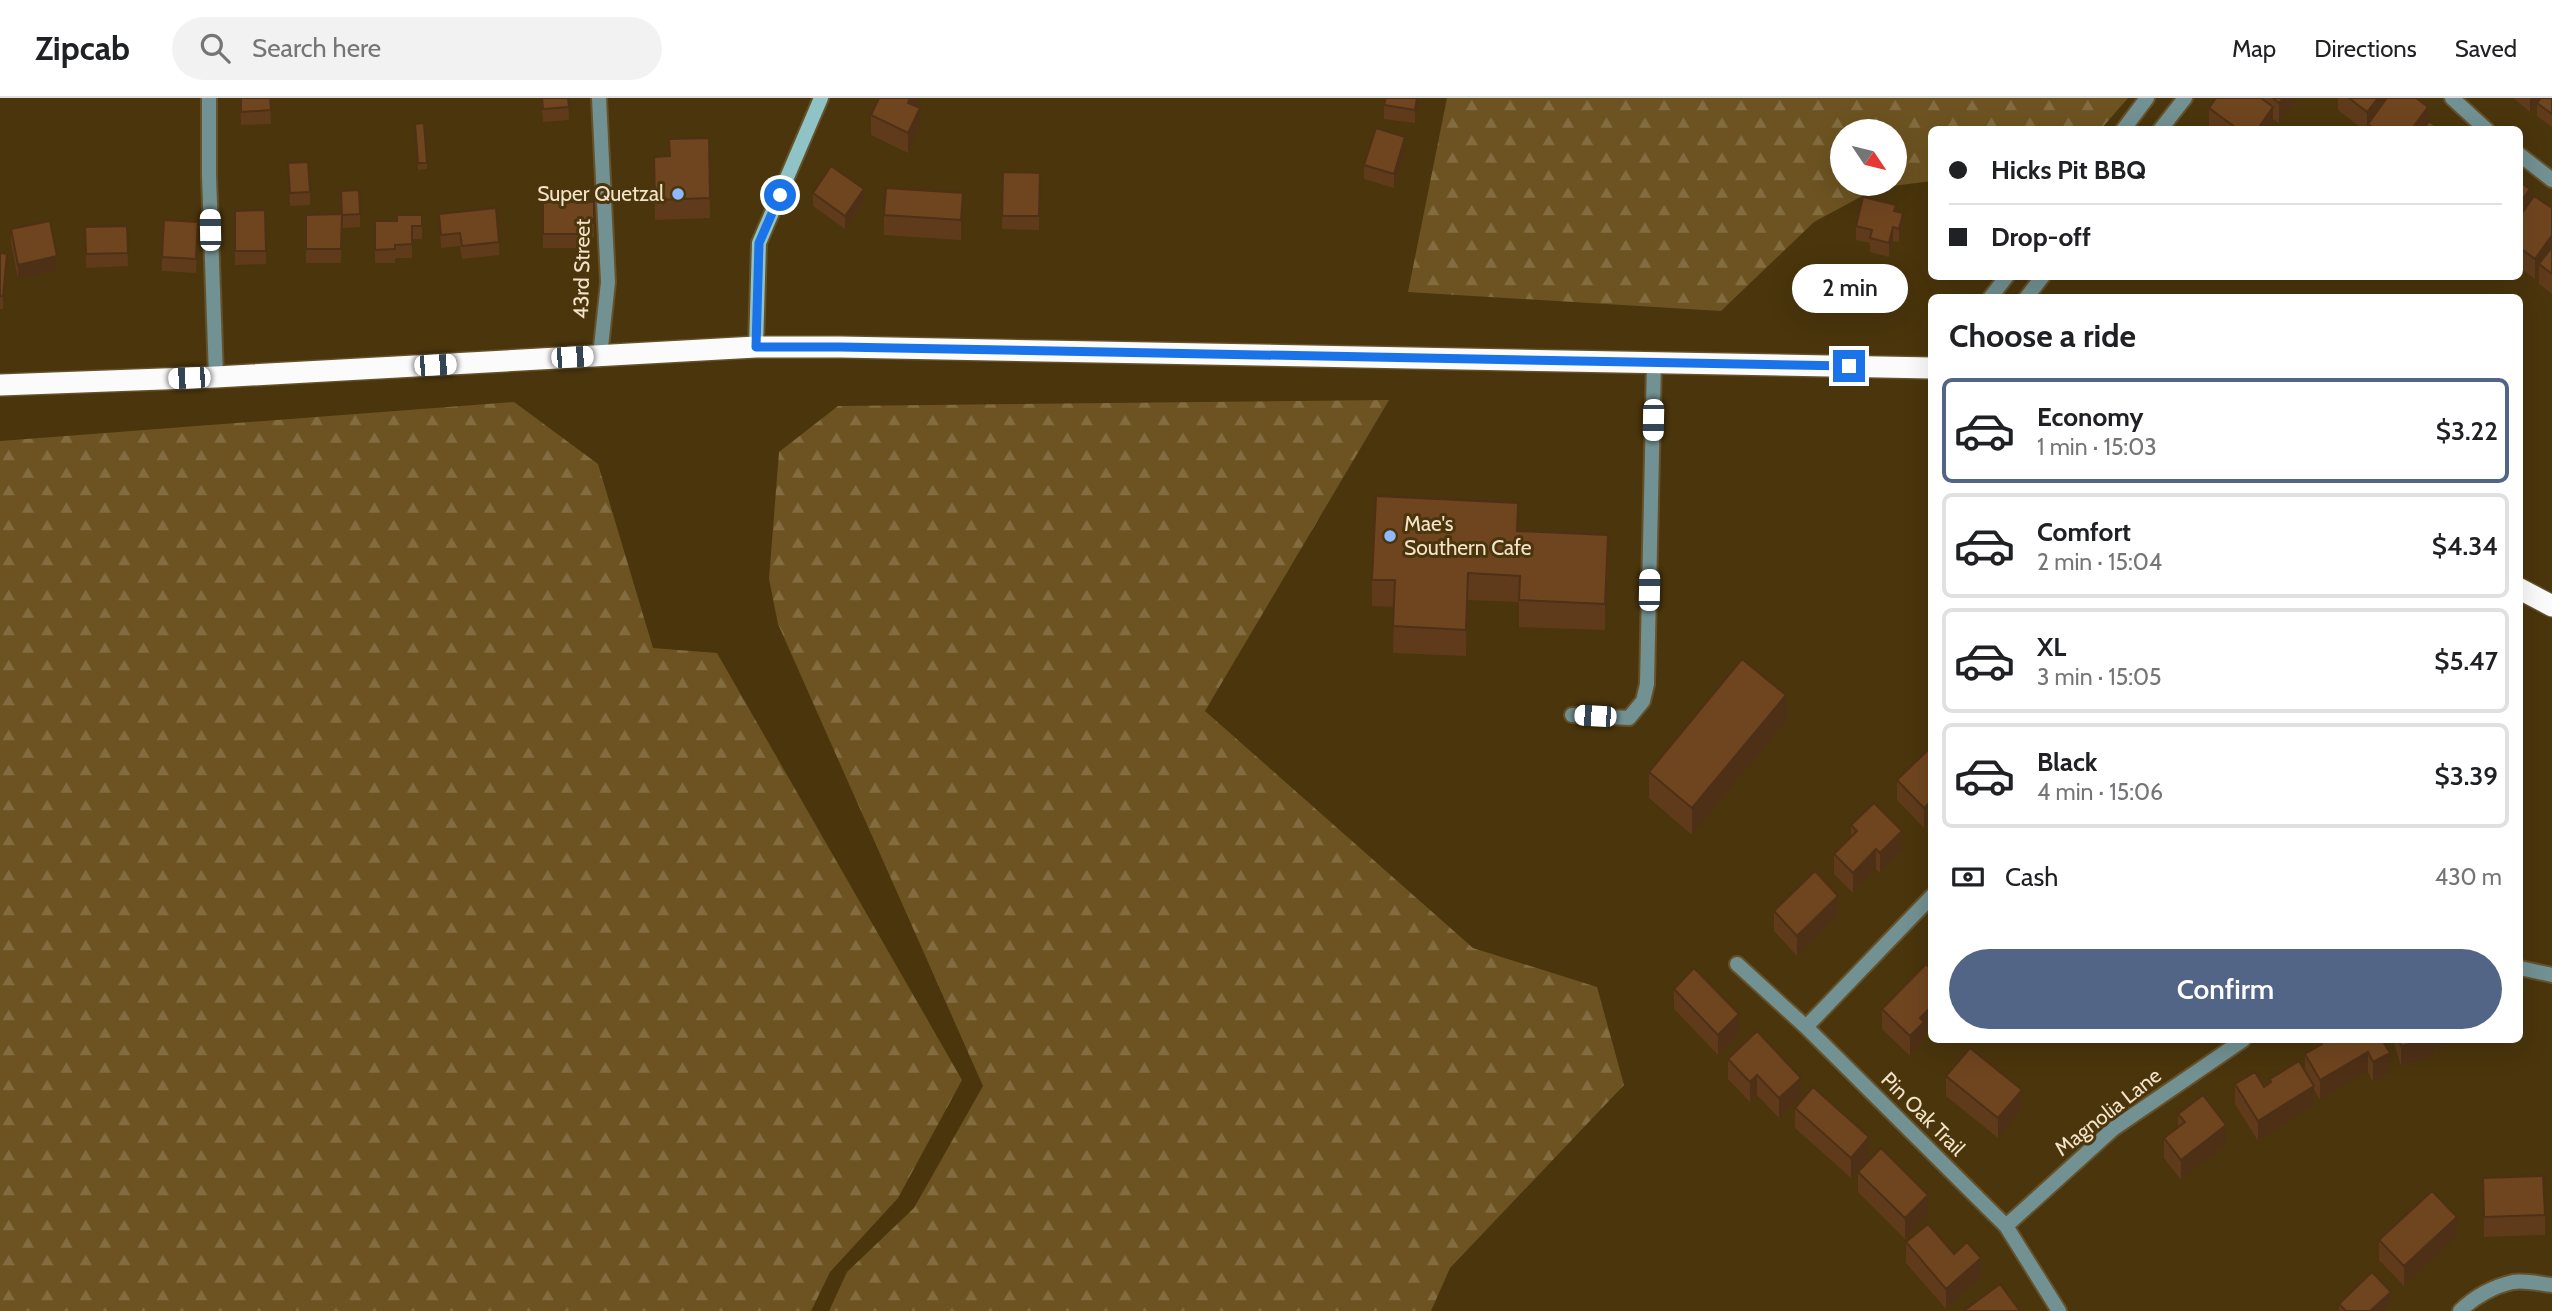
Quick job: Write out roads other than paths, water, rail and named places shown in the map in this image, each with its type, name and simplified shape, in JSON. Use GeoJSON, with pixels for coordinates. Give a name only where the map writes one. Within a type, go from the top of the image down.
{"type":"FeatureCollection","features":[{"type":"Feature","properties":{"kind":"highway"},"geometry":{"type":"LineString","coordinates":[[0,385],[216,377],[756,347],[1928,368]]}},
{"type":"Feature","properties":{"kind":"highway"},"geometry":{"type":"LineString","coordinates":[[2523,591],[2552,606]]}},
{"type":"Feature","properties":{"kind":"street"},"geometry":{"type":"LineString","coordinates":[[209,98],[216,377]]}},
{"type":"Feature","properties":{"kind":"street","name":"43rd Street"},"geometry":{"type":"LineString","coordinates":[[599,98],[608,282],[600,356]]}},
{"type":"Feature","properties":{"kind":"street"},"geometry":{"type":"LineString","coordinates":[[756,347],[759,243],[821,98]]}},
{"type":"Feature","properties":{"kind":"street"},"geometry":{"type":"LineString","coordinates":[[2126,126],[2147,98]]}},
{"type":"Feature","properties":{"kind":"street"},"geometry":{"type":"LineString","coordinates":[[2163,126],[2185,98]]}},
{"type":"Feature","properties":{"kind":"street"},"geometry":{"type":"LineString","coordinates":[[2452,98],[2483,126]]}},
{"type":"Feature","properties":{"kind":"street"},"geometry":{"type":"LineString","coordinates":[[2523,157],[2552,180]]}},
{"type":"Feature","properties":{"kind":"street"},"geometry":{"type":"LineString","coordinates":[[1993,294],[2004,280]]}},
{"type":"Feature","properties":{"kind":"street"},"geometry":{"type":"LineString","coordinates":[[2029,294],[2040,280]]}},
{"type":"Feature","properties":{"kind":"street"},"geometry":{"type":"LineString","coordinates":[[1572,715],[1629,718],[1643,701],[1647,684],[1654,362]]}},
{"type":"Feature","properties":{"kind":"street"},"geometry":{"type":"LineString","coordinates":[[1806,1027],[1928,900]]}},
{"type":"Feature","properties":{"kind":"street","name":"Pin Oak Trail"},"geometry":{"type":"LineString","coordinates":[[1737,964],[1806,1027],[2006,1226],[2028,1257],[2059,1311]]}},
{"type":"Feature","properties":{"kind":"street"},"geometry":{"type":"LineString","coordinates":[[2523,969],[2552,975]]}},
{"type":"Feature","properties":{"kind":"street","name":"Magnolia Lane"},"geometry":{"type":"LineString","coordinates":[[2006,1226],[2113,1129],[2240,1043]]}},
{"type":"Feature","properties":{"kind":"street"},"geometry":{"type":"LineString","coordinates":[[2460,1311],[2492,1289],[2515,1281],[2552,1285]]}},
{"type":"Feature","properties":{"kind":"place","name":"Super Quetzal"},"geometry":{"type":"Point","coordinates":[678,194]}},
{"type":"Feature","properties":{"kind":"place","name":"Mae's Southern Cafe"},"geometry":{"type":"Point","coordinates":[1390,536]}}]}
